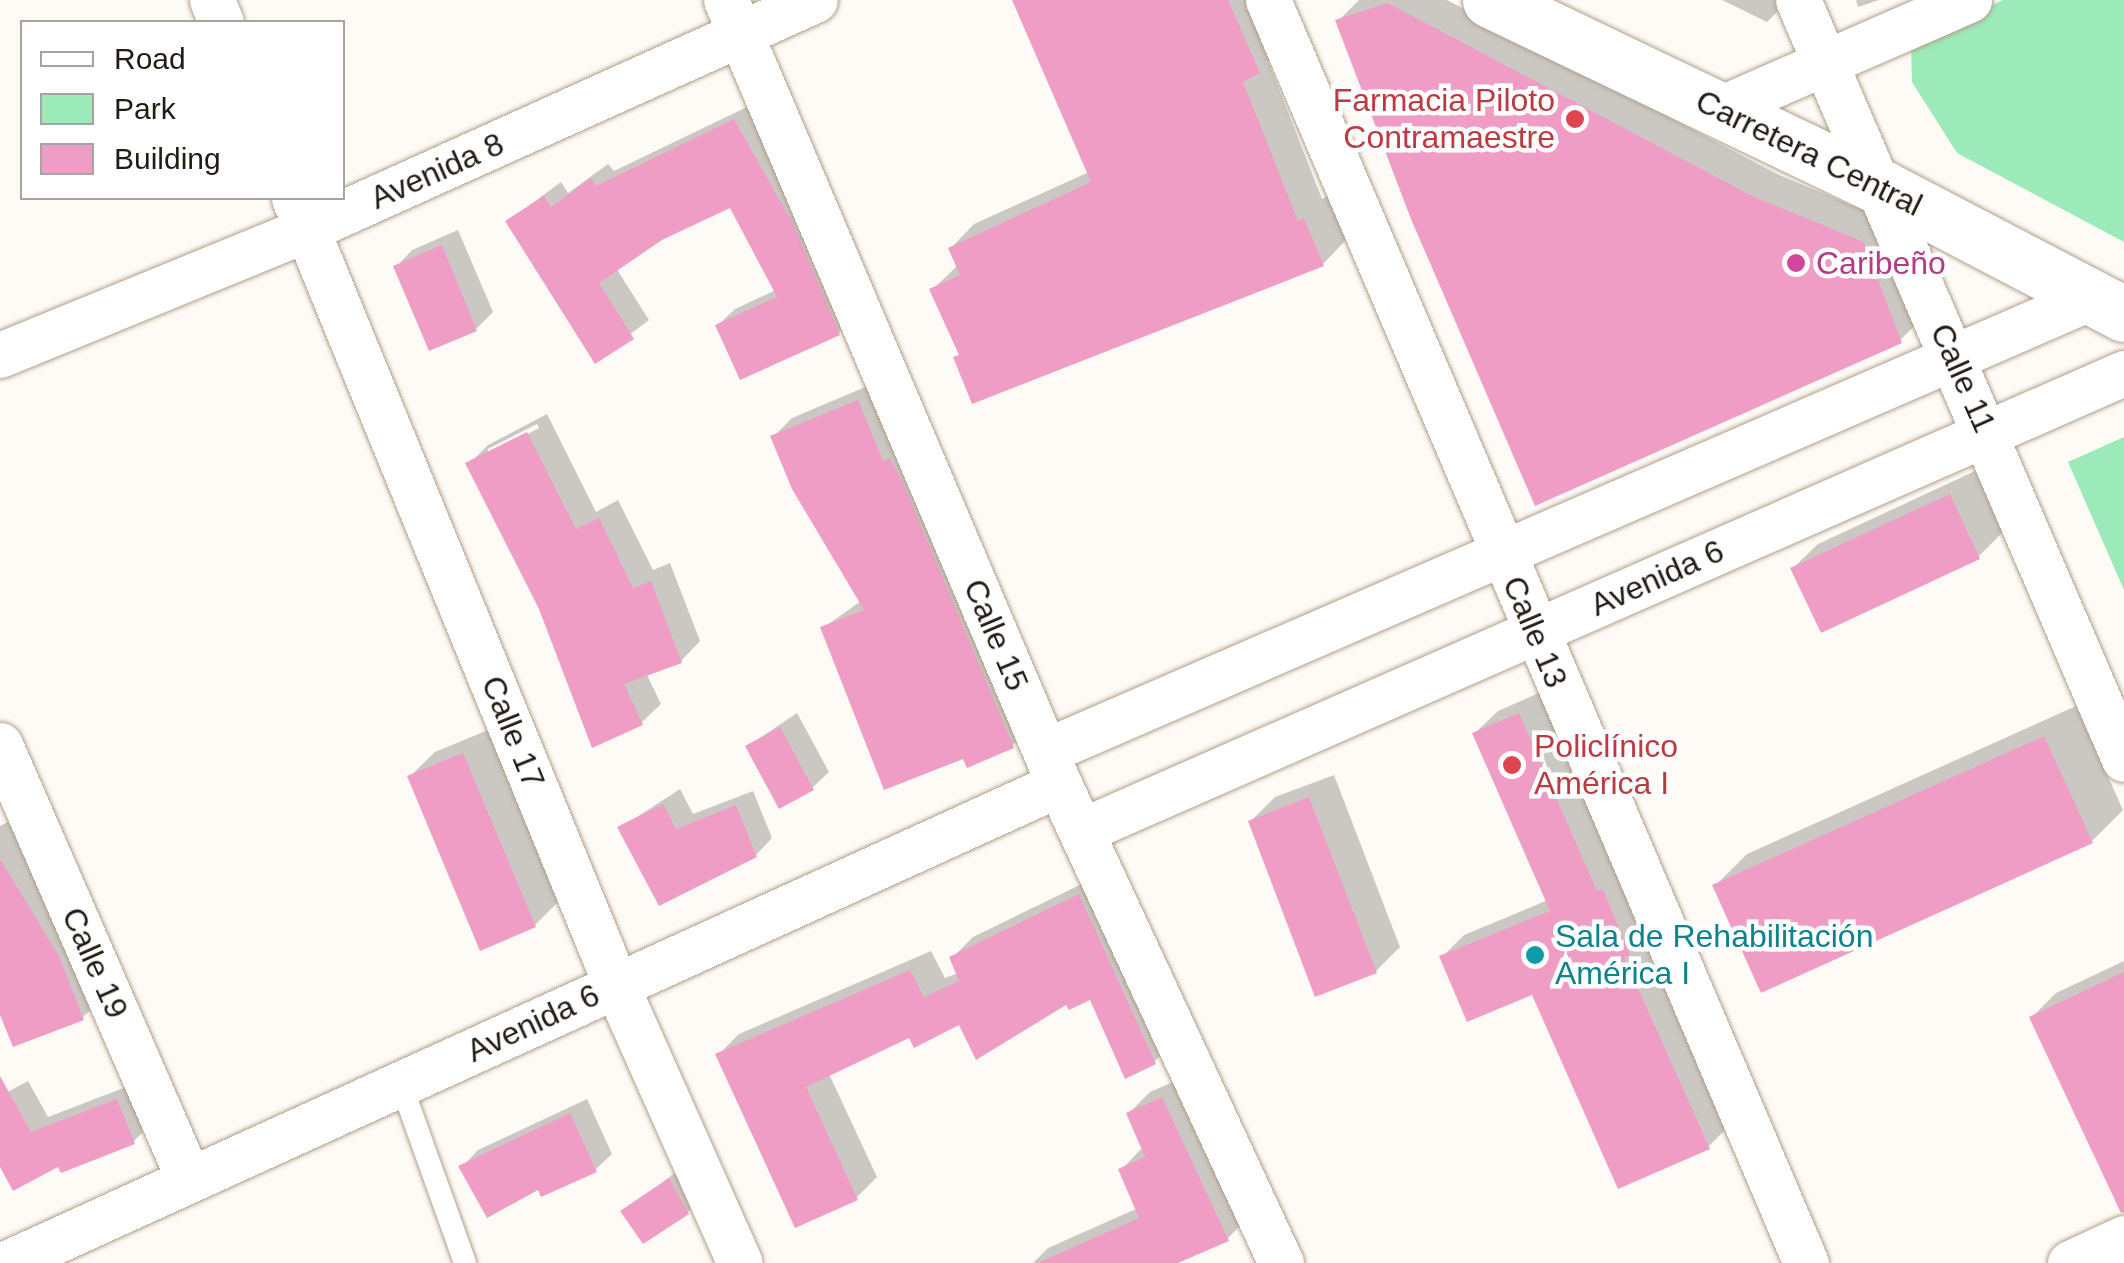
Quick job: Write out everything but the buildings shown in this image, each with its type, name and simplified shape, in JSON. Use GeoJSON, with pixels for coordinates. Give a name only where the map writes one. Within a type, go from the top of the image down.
{"type":"FeatureCollection","features":[{"type":"Feature","properties":{"kind":"highway","name":"Carretera Central"},"geometry":{"type":"LineString","coordinates":[[1490,0],[1884,188],[2107,306]]}},
{"type":"Feature","properties":{"kind":"street","name":"Avenida 8"},"geometry":{"type":"LineString","coordinates":[[345,193],[733,18],[815,0]]}},
{"type":"Feature","properties":{"kind":"street","name":"Calle 13"},"geometry":{"type":"LineString","coordinates":[[1268,0],[1534,633],[1806,1263]]}},
{"type":"Feature","properties":{"kind":"street","name":"Calle 11"},"geometry":{"type":"LineString","coordinates":[[1798,0],[1884,188],[1955,362],[2114,708],[2124,759]]}},
{"type":"Feature","properties":{"kind":"street"},"geometry":{"type":"LineString","coordinates":[[1719,109],[1968,0]]}},
{"type":"Feature","properties":{"kind":"street","name":"Calle 15"},"geometry":{"type":"LineString","coordinates":[[733,18],[1053,768],[1281,1263]]}},
{"type":"Feature","properties":{"kind":"street","name":"Avenida 8"},"geometry":{"type":"LineString","coordinates":[[0,355],[329,200]]}},
{"type":"Feature","properties":{"kind":"street","name":"Calle 17"},"geometry":{"type":"LineString","coordinates":[[300,213],[616,986],[740,1263]]}},
{"type":"Feature","properties":{"kind":"street","name":"Avenida 6"},"geometry":{"type":"LineString","coordinates":[[7,1263],[616,986],[1053,768],[1503,556],[1955,362],[2107,306]]}},
{"type":"Feature","properties":{"kind":"street","name":"Avenida 6"},"geometry":{"type":"LineString","coordinates":[[1081,831],[1986,430],[2124,373]]}},
{"type":"Feature","properties":{"kind":"street","name":"Calle 19"},"geometry":{"type":"LineString","coordinates":[[0,746],[190,1180]]}},
{"type":"Feature","properties":{"kind":"street"},"geometry":{"type":"LineString","coordinates":[[2070,1263],[2124,1238]]}},
{"type":"Feature","properties":{"kind":"lane"},"geometry":{"type":"LineString","coordinates":[[402,1084],[464,1263]]}},
{"type":"Feature","properties":{"kind":"green space"},"geometry":{"type":"Polygon","coordinates":[[[2003,0],[2124,0],[2124,242],[1957,153],[1912,82],[1911,44],[2003,0]]]}},
{"type":"Feature","properties":{"kind":"green space"},"geometry":{"type":"Polygon","coordinates":[[[2124,437],[2124,590],[2068,462],[2124,437]]]}},
{"type":"Feature","properties":{"kind":"place","name":"Farmacia Piloto Contramaestre"},"geometry":{"type":"Point","coordinates":[1575,119]}},
{"type":"Feature","properties":{"kind":"place","name":"Caribeño"},"geometry":{"type":"Point","coordinates":[1796,263]}},
{"type":"Feature","properties":{"kind":"place","name":"Policlínico América I"},"geometry":{"type":"Point","coordinates":[1512,765]}},
{"type":"Feature","properties":{"kind":"place","name":"Sala de Rehabilitación América I"},"geometry":{"type":"Point","coordinates":[1535,955]}}]}
